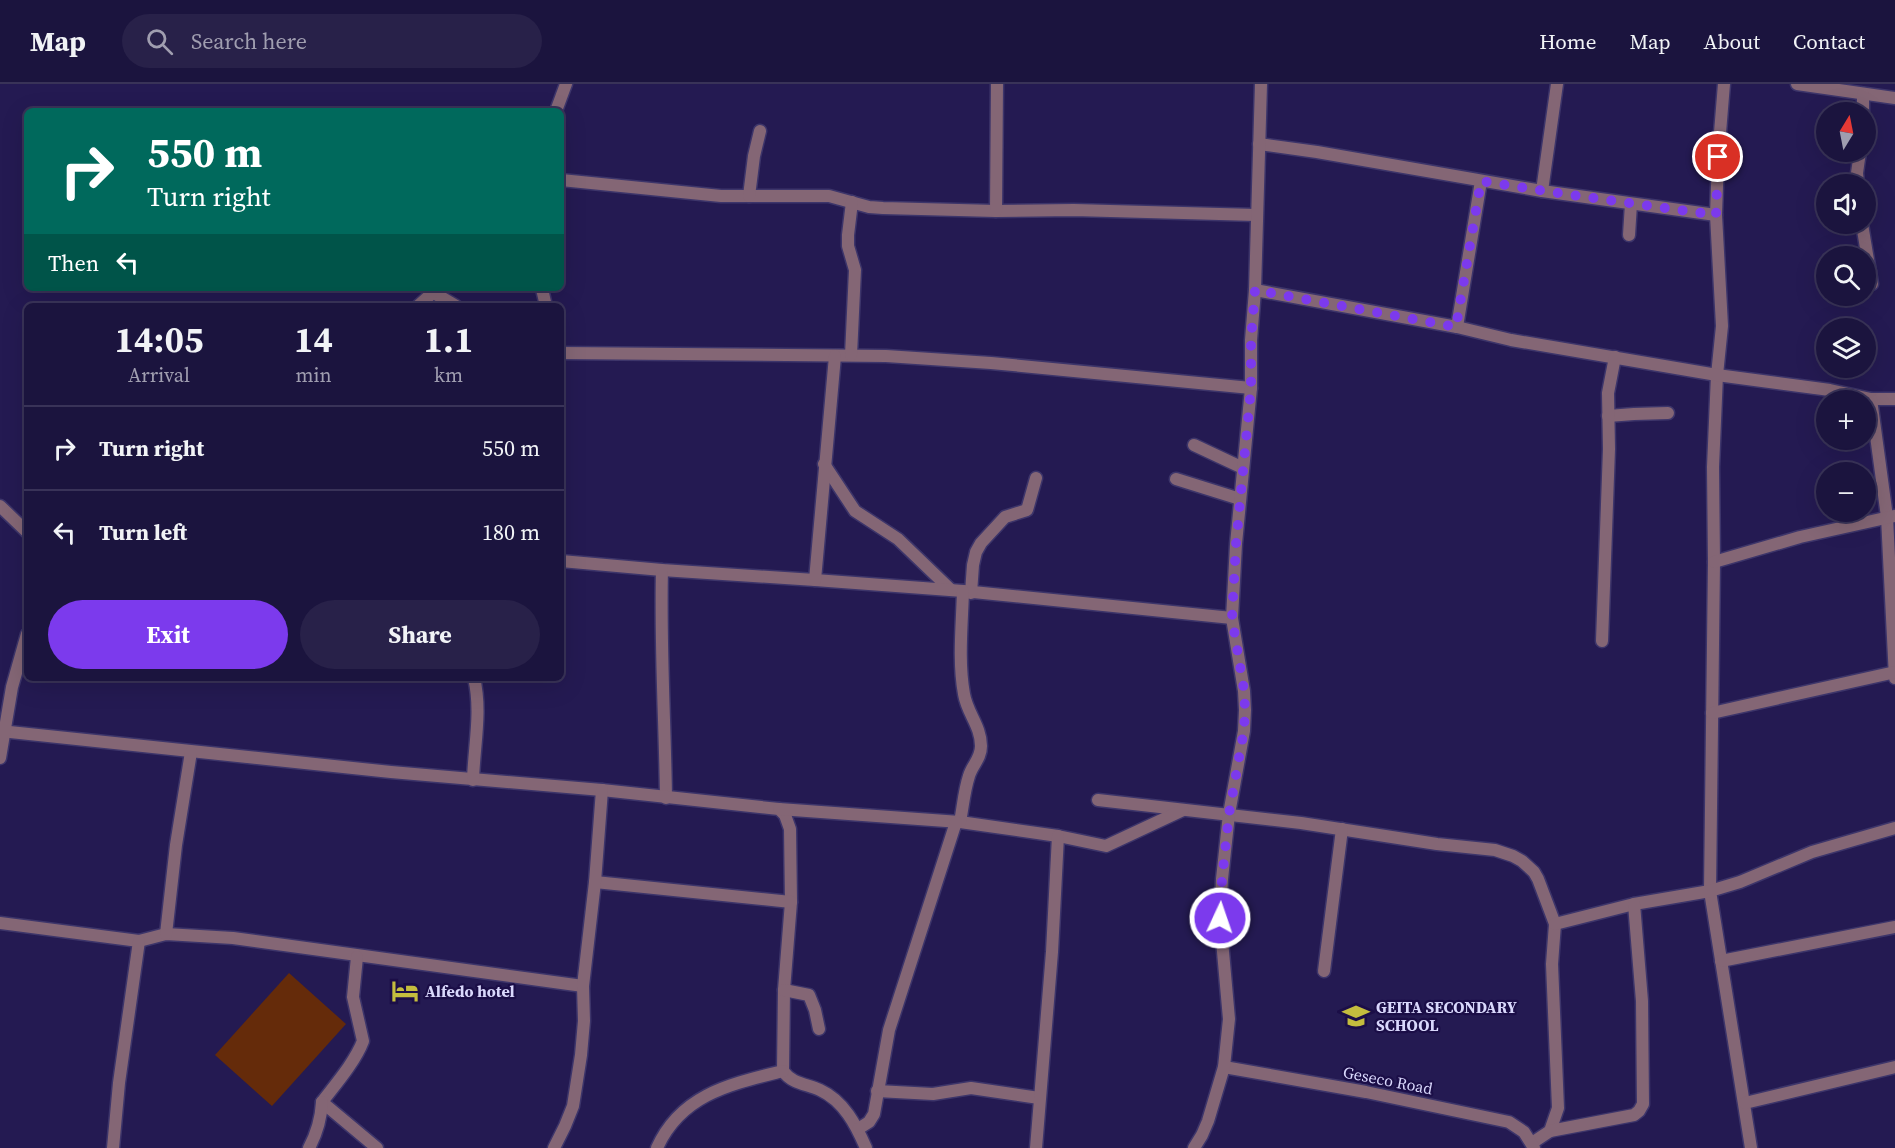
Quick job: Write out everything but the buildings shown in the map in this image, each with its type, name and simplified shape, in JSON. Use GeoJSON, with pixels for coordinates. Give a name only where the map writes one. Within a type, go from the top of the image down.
{"type":"FeatureCollection","features":[{"type":"Feature","properties":{"kind":"street"},"geometry":{"type":"LineString","coordinates":[[557,108],[566,84]]}},
{"type":"Feature","properties":{"kind":"street"},"geometry":{"type":"LineString","coordinates":[[996,211],[997,84]]}},
{"type":"Feature","properties":{"kind":"street"},"geometry":{"type":"LineString","coordinates":[[1194,1148],[1208,1121],[1224,1066],[1229,1019],[1220,918],[1229,814],[1244,730],[1245,710],[1244,690],[1232,618],[1236,544],[1251,388],[1261,84]]}},
{"type":"Feature","properties":{"kind":"street"},"geometry":{"type":"LineString","coordinates":[[1542,191],[1557,84]]}},
{"type":"Feature","properties":{"kind":"street"},"geometry":{"type":"LineString","coordinates":[[1724,84],[1716,215],[1722,326],[1717,375],[1713,467],[1710,891],[1752,1148]]}},
{"type":"Feature","properties":{"kind":"street"},"geometry":{"type":"LineString","coordinates":[[1797,84],[1895,98]]}},
{"type":"Feature","properties":{"kind":"street"},"geometry":{"type":"LineString","coordinates":[[1863,94],[1863,102]]}},
{"type":"Feature","properties":{"kind":"street"},"geometry":{"type":"LineString","coordinates":[[749,196],[760,131]]}},
{"type":"Feature","properties":{"kind":"street"},"geometry":{"type":"LineString","coordinates":[[1259,144],[1542,191],[1716,215]]}},
{"type":"Feature","properties":{"kind":"street"},"geometry":{"type":"LineString","coordinates":[[564,180],[704,195],[829,196],[869,207],[883,208],[1256,215]]}},
{"type":"Feature","properties":{"kind":"street"},"geometry":{"type":"LineString","coordinates":[[1456,327],[1481,181]]}},
{"type":"Feature","properties":{"kind":"street"},"geometry":{"type":"LineString","coordinates":[[851,355],[855,270],[848,246],[848,235],[852,202]]}},
{"type":"Feature","properties":{"kind":"street"},"geometry":{"type":"LineString","coordinates":[[1629,235],[1631,204]]}},
{"type":"Feature","properties":{"kind":"street"},"geometry":{"type":"LineString","coordinates":[[1255,290],[1456,327],[1511,340],[1717,375],[1830,390]]}},
{"type":"Feature","properties":{"kind":"street"},"geometry":{"type":"LineString","coordinates":[[421,303],[433,291]]}},
{"type":"Feature","properties":{"kind":"street"},"geometry":{"type":"LineString","coordinates":[[435,291],[452,303]]}},
{"type":"Feature","properties":{"kind":"street"},"geometry":{"type":"LineString","coordinates":[[564,353],[851,355],[939,359],[1251,388]]}},
{"type":"Feature","properties":{"kind":"street"},"geometry":{"type":"LineString","coordinates":[[814,580],[835,356]]}},
{"type":"Feature","properties":{"kind":"street"},"geometry":{"type":"LineString","coordinates":[[1602,641],[1609,449],[1608,393],[1615,357]]}},
{"type":"Feature","properties":{"kind":"street"},"geometry":{"type":"LineString","coordinates":[[1876,399],[1895,399]]}},
{"type":"Feature","properties":{"kind":"street"},"geometry":{"type":"LineString","coordinates":[[1608,416],[1668,413]]}},
{"type":"Feature","properties":{"kind":"street"},"geometry":{"type":"LineString","coordinates":[[1712,713],[1895,674],[1891,516],[1876,428]]}},
{"type":"Feature","properties":{"kind":"street"},"geometry":{"type":"LineString","coordinates":[[1194,445],[1243,468]]}},
{"type":"Feature","properties":{"kind":"street"},"geometry":{"type":"LineString","coordinates":[[824,464],[855,511],[893,534],[962,592]]}},
{"type":"Feature","properties":{"kind":"street"},"geometry":{"type":"LineString","coordinates":[[858,1129],[872,1119],[889,1030],[958,822],[970,771],[978,760],[981,749],[977,725],[965,700],[962,681],[962,592],[978,548],[1005,517],[1027,510],[1036,478]]}},
{"type":"Feature","properties":{"kind":"street"},"geometry":{"type":"LineString","coordinates":[[1176,479],[1240,499]]}},
{"type":"Feature","properties":{"kind":"street"},"geometry":{"type":"LineString","coordinates":[[0,506],[24,529]]}},
{"type":"Feature","properties":{"kind":"street"},"geometry":{"type":"LineString","coordinates":[[1714,562],[1800,537],[1891,516]]}},
{"type":"Feature","properties":{"kind":"street"},"geometry":{"type":"LineString","coordinates":[[564,561],[962,592],[1232,618]]}},
{"type":"Feature","properties":{"kind":"street"},"geometry":{"type":"LineString","coordinates":[[662,570],[661,628],[666,798]]}},
{"type":"Feature","properties":{"kind":"street"},"geometry":{"type":"LineString","coordinates":[[0,758],[2,731],[24,645]]}},
{"type":"Feature","properties":{"kind":"street"},"geometry":{"type":"LineString","coordinates":[[473,780],[477,721],[475,681]]}},
{"type":"Feature","properties":{"kind":"street"},"geometry":{"type":"LineString","coordinates":[[2,731],[473,780],[602,790],[778,809],[958,822],[1058,836],[1106,846],[1183,810]]}},
{"type":"Feature","properties":{"kind":"street"},"geometry":{"type":"LineString","coordinates":[[166,934],[176,845],[191,752]]}},
{"type":"Feature","properties":{"kind":"street"},"geometry":{"type":"LineString","coordinates":[[554,1148],[573,1106],[578,1081],[584,1021],[583,986],[595,882],[602,790]]}},
{"type":"Feature","properties":{"kind":"street"},"geometry":{"type":"LineString","coordinates":[[1098,800],[1229,814],[1437,844],[1496,850],[1522,861],[1534,873],[1545,894],[1555,924],[1552,964],[1558,1108],[1550,1131]]}},
{"type":"Feature","properties":{"kind":"street"},"geometry":{"type":"LineString","coordinates":[[778,809],[785,815],[790,829],[791,902],[784,990],[783,1071],[792,1080],[819,1089],[829,1095],[845,1110],[858,1129],[866,1148]]}},
{"type":"Feature","properties":{"kind":"street"},"geometry":{"type":"LineString","coordinates":[[1555,924],[1634,904],[1710,891],[1740,882],[1812,852],[1895,828]]}},
{"type":"Feature","properties":{"kind":"street"},"geometry":{"type":"LineString","coordinates":[[1324,971],[1342,829]]}},
{"type":"Feature","properties":{"kind":"street"},"geometry":{"type":"LineString","coordinates":[[1036,1148],[1052,952],[1058,836]]}},
{"type":"Feature","properties":{"kind":"street"},"geometry":{"type":"LineString","coordinates":[[595,882],[791,902]]}},
{"type":"Feature","properties":{"kind":"street"},"geometry":{"type":"LineString","coordinates":[[1533,1145],[1550,1131],[1634,1115],[1640,1111],[1643,1104],[1642,1001],[1634,904]]}},
{"type":"Feature","properties":{"kind":"street"},"geometry":{"type":"LineString","coordinates":[[0,922],[138,941],[166,934],[233,938],[357,957],[466,969],[583,986]]}},
{"type":"Feature","properties":{"kind":"street"},"geometry":{"type":"LineString","coordinates":[[1721,961],[1895,927]]}},
{"type":"Feature","properties":{"kind":"street"},"geometry":{"type":"LineString","coordinates":[[113,1148],[138,941]]}},
{"type":"Feature","properties":{"kind":"street"},"geometry":{"type":"LineString","coordinates":[[309,1148],[317,1133],[321,1102],[348,1066],[363,1041],[353,996],[357,957]]}},
{"type":"Feature","properties":{"kind":"street"},"geometry":{"type":"LineString","coordinates":[[784,990],[809,995],[816,1010],[819,1029]]}},
{"type":"Feature","properties":{"kind":"street","name":"Geseco Road"},"geometry":{"type":"LineString","coordinates":[[1224,1066],[1509,1122],[1518,1127],[1533,1145]]}},
{"type":"Feature","properties":{"kind":"street"},"geometry":{"type":"LineString","coordinates":[[1745,1103],[1895,1067]]}},
{"type":"Feature","properties":{"kind":"street"},"geometry":{"type":"LineString","coordinates":[[657,1148],[671,1122],[703,1097],[744,1080],[783,1071]]}},
{"type":"Feature","properties":{"kind":"street"},"geometry":{"type":"LineString","coordinates":[[877,1091],[933,1094],[971,1088],[1039,1098]]}},
{"type":"Feature","properties":{"kind":"street"},"geometry":{"type":"LineString","coordinates":[[321,1102],[377,1148]]}},
{"type":"Feature","properties":{"kind":"shaded area"},"geometry":{"type":"Polygon","coordinates":[[[289,973],[346,1024],[272,1106],[215,1055],[289,973]]]}},
{"type":"Feature","properties":{"kind":"place","name":"Alfedo hotel"},"geometry":{"type":"Point","coordinates":[405,991]}},
{"type":"Feature","properties":{"kind":"place","name":"GEITA SECONDARY SCHOOL"},"geometry":{"type":"Point","coordinates":[1356,1016]}},
{"type":"Feature","properties":{"kind":"route"},"geometry":{"type":"LineString","coordinates":[[1220,918],[1229,814],[1244,730],[1244,690],[1232,618],[1236,544],[1251,388],[1251,340],[1255,290],[1456,327],[1481,181],[1716,215],[1718,157]]}}]}
